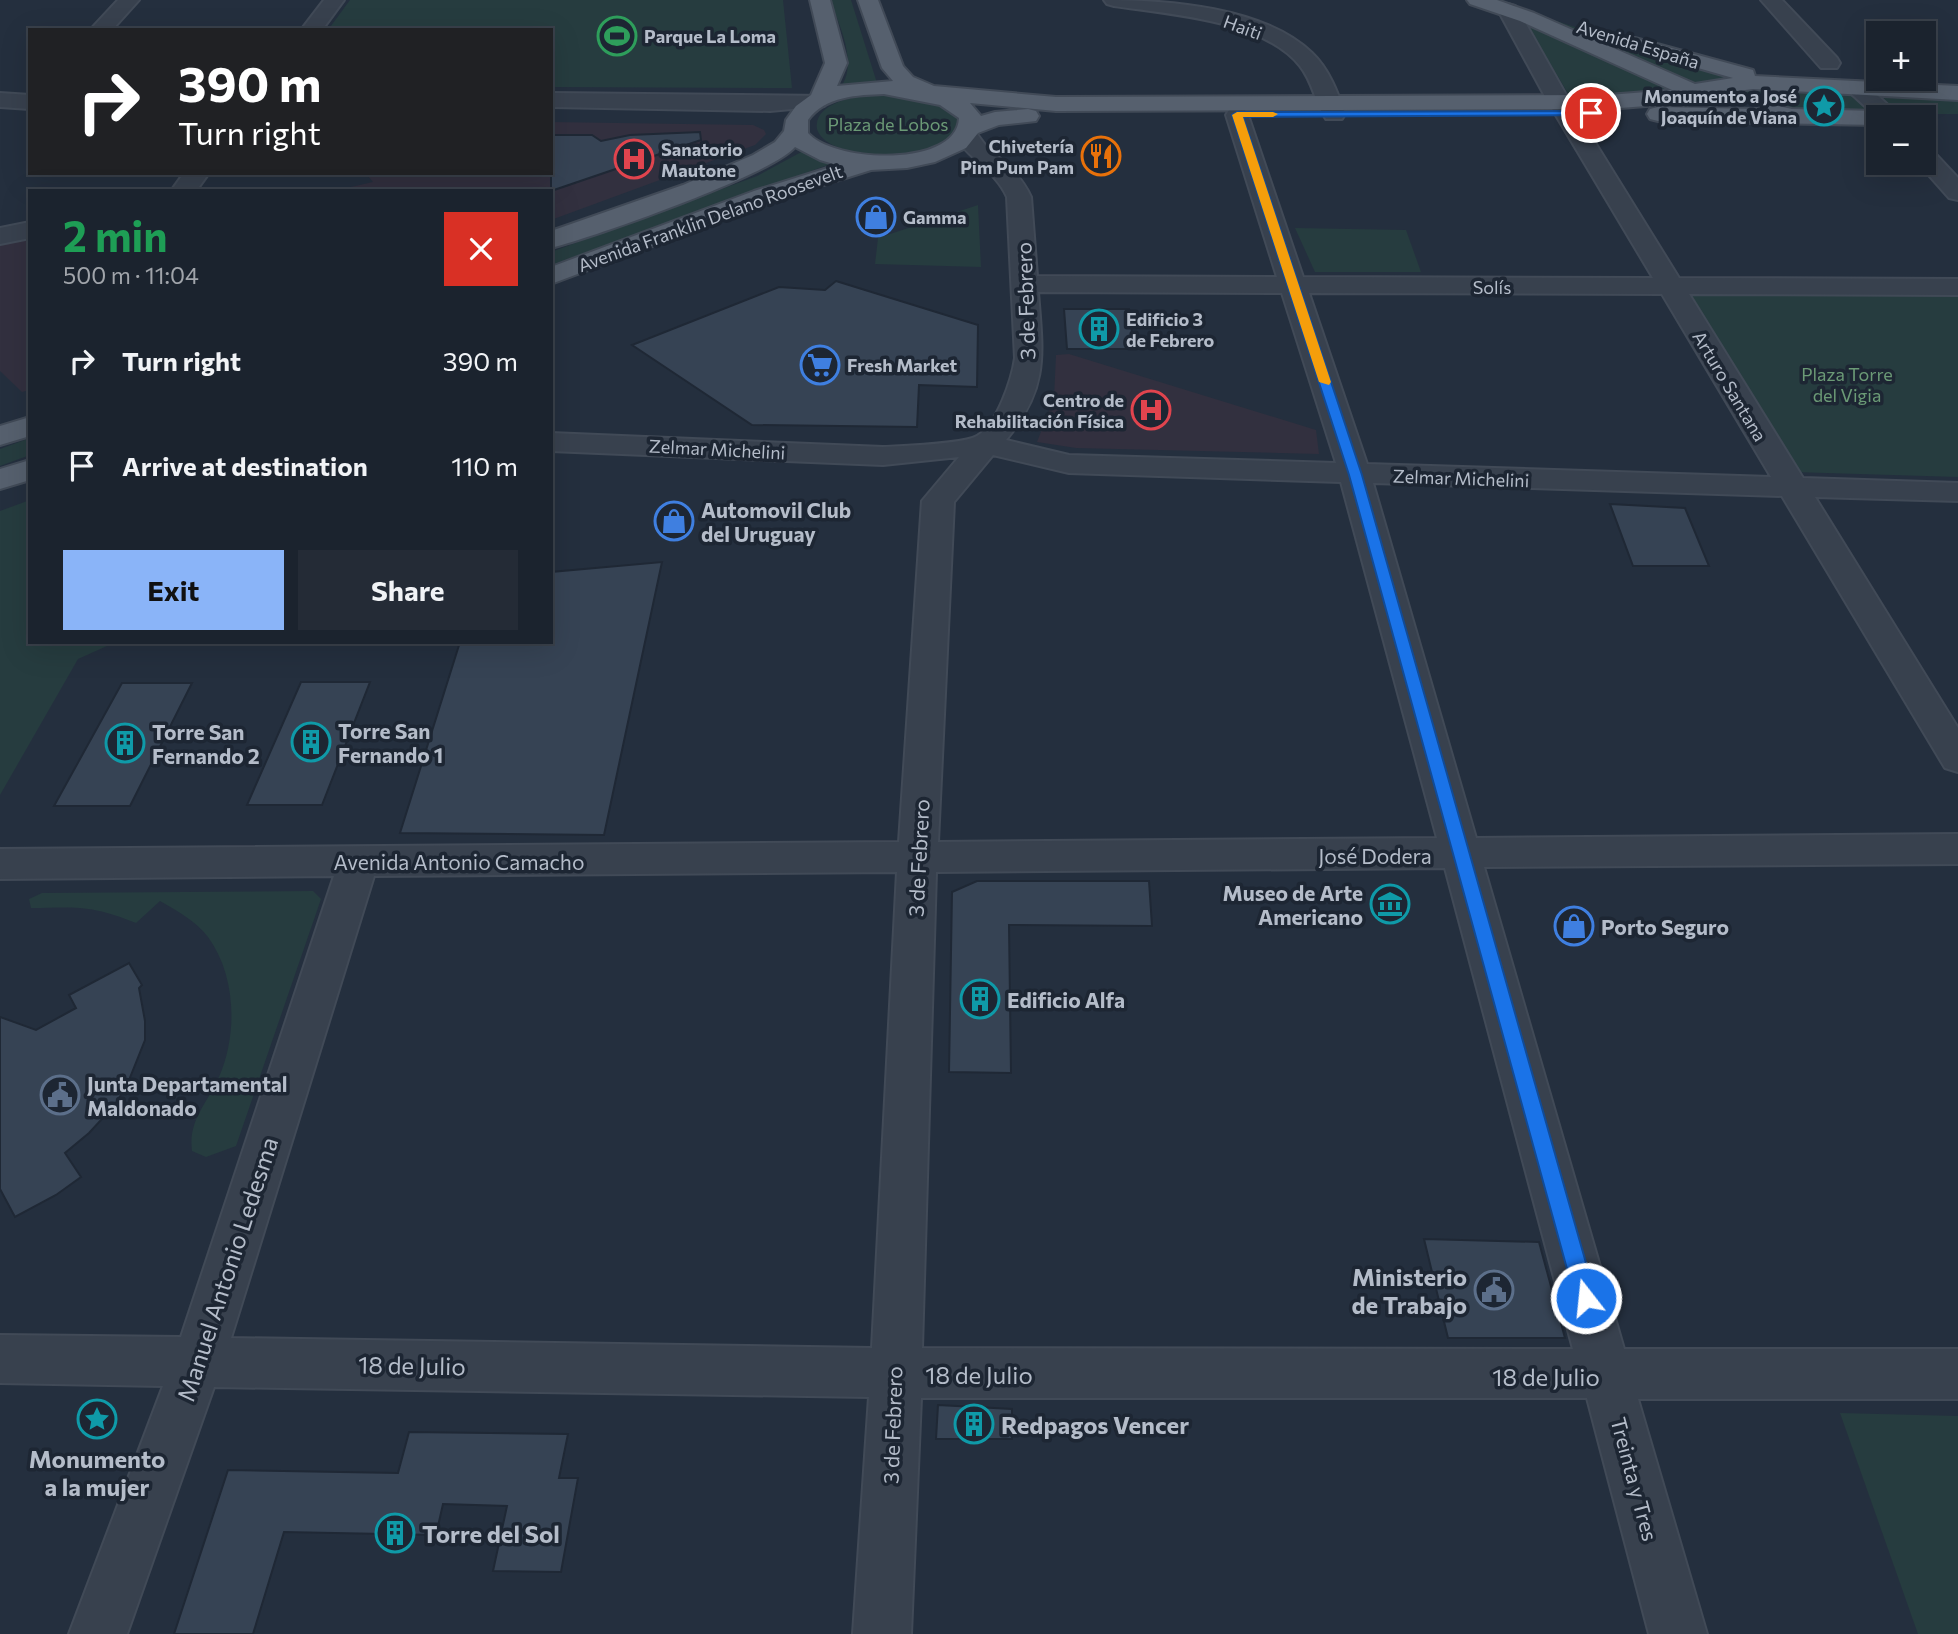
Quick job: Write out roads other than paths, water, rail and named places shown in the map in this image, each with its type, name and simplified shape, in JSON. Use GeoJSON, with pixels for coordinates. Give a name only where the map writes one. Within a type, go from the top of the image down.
{"type":"FeatureCollection","features":[{"type":"Feature","properties":{"kind":"main road"},"geometry":{"type":"LineString","coordinates":[[818,100],[836,63],[820,0]]}},
{"type":"Feature","properties":{"kind":"main road"},"geometry":{"type":"LineString","coordinates":[[869,0],[893,68],[905,82],[950,100],[965,110],[970,120],[967,132]]}},
{"type":"Feature","properties":{"kind":"main road","name":"Avenida España"},"geometry":{"type":"LineString","coordinates":[[1477,0],[1518,4],[1683,60],[1771,81]]}},
{"type":"Feature","properties":{"kind":"main road","name":"Avenida España"},"geometry":{"type":"LineString","coordinates":[[1518,4],[1693,92]]}},
{"type":"Feature","properties":{"kind":"main road"},"geometry":{"type":"LineString","coordinates":[[1562,108],[1644,100],[1737,83],[1771,81],[1856,89],[1958,93]]}},
{"type":"Feature","properties":{"kind":"main road"},"geometry":{"type":"LineString","coordinates":[[818,100],[839,93],[884,87],[1056,104],[1332,109],[1562,108],[1866,118]]}},
{"type":"Feature","properties":{"kind":"main road"},"geometry":{"type":"LineString","coordinates":[[1693,92],[1792,116]]}},
{"type":"Feature","properties":{"kind":"main road","name":"Avenida Franklin Delano Roosevelt"},"geometry":{"type":"LineString","coordinates":[[553,239],[692,190],[761,160],[783,147],[795,129],[800,115],[818,100]]}},
{"type":"Feature","properties":{"kind":"main road"},"geometry":{"type":"LineString","coordinates":[[795,129],[813,149],[829,156],[869,163],[925,157],[945,150],[967,132],[995,119],[1030,116],[1237,115],[1332,109]]}},
{"type":"Feature","properties":{"kind":"main road","name":"Avenida Franklin Delano Roosevelt"},"geometry":{"type":"LineString","coordinates":[[553,275],[763,196],[869,163]]}},
{"type":"Feature","properties":{"kind":"main road"},"geometry":{"type":"LineString","coordinates":[[0,436],[28,426]]}},
{"type":"Feature","properties":{"kind":"main road"},"geometry":{"type":"LineString","coordinates":[[0,480],[28,471]]}},
{"type":"Feature","properties":{"kind":"street"},"geometry":{"type":"LineString","coordinates":[[102,28],[129,0]]}},
{"type":"Feature","properties":{"kind":"street"},"geometry":{"type":"LineString","coordinates":[[313,28],[334,0]]}},
{"type":"Feature","properties":{"kind":"street","name":"Haiti"},"geometry":{"type":"LineString","coordinates":[[1114,0],[1204,14],[1245,26],[1275,39],[1303,57],[1323,83],[1332,109]]}},
{"type":"Feature","properties":{"kind":"street"},"geometry":{"type":"LineString","coordinates":[[1771,0],[1829,63]]}},
{"type":"Feature","properties":{"kind":"street","name":"Arturo Santana"},"geometry":{"type":"LineString","coordinates":[[1518,4],[1562,108],[1958,759]]}},
{"type":"Feature","properties":{"kind":"street"},"geometry":{"type":"LineString","coordinates":[[1856,89],[1875,105]]}},
{"type":"Feature","properties":{"kind":"street"},"geometry":{"type":"LineString","coordinates":[[0,100],[28,102]]}},
{"type":"Feature","properties":{"kind":"street"},"geometry":{"type":"LineString","coordinates":[[553,100],[770,104],[818,100]]}},
{"type":"Feature","properties":{"kind":"street"},"geometry":{"type":"LineString","coordinates":[[553,111],[759,115],[773,117],[795,129]]}},
{"type":"Feature","properties":{"kind":"street","name":"Treinta y Tres"},"geometry":{"type":"LineString","coordinates":[[1237,115],[1356,475],[1678,1634]]}},
{"type":"Feature","properties":{"kind":"street","name":"3 de Febrero"},"geometry":{"type":"LineString","coordinates":[[882,1634],[917,857],[937,501],[1006,421],[1026,381],[1029,358],[1019,197],[1016,187],[1001,170],[978,154],[967,132]]}},
{"type":"Feature","properties":{"kind":"street"},"geometry":{"type":"LineString","coordinates":[[1936,168],[1958,193]]}},
{"type":"Feature","properties":{"kind":"street"},"geometry":{"type":"LineString","coordinates":[[185,189],[195,175]]}},
{"type":"Feature","properties":{"kind":"street"},"geometry":{"type":"LineString","coordinates":[[0,236],[28,230]]}},
{"type":"Feature","properties":{"kind":"street","name":"Solís"},"geometry":{"type":"LineString","coordinates":[[1026,285],[1958,287]]}},
{"type":"Feature","properties":{"kind":"street","name":"Zelmar Michelini"},"geometry":{"type":"LineString","coordinates":[[553,442],[883,456],[937,452],[984,444],[1069,464],[1793,489],[1958,492]]}},
{"type":"Feature","properties":{"kind":"street"},"geometry":{"type":"LineString","coordinates":[[883,456],[902,466],[937,501]]}},
{"type":"Feature","properties":{"kind":"street","name":"José Dodera"},"geometry":{"type":"LineString","coordinates":[[917,857],[1958,849]]}},
{"type":"Feature","properties":{"kind":"street","name":"Avenida Antonio Camacho"},"geometry":{"type":"LineString","coordinates":[[0,864],[917,857]]}},
{"type":"Feature","properties":{"kind":"street","name":"Manuel Antonio Ledesma"},"geometry":{"type":"LineString","coordinates":[[98,1634],[198,1361],[359,862]]}},
{"type":"Feature","properties":{"kind":"street","name":"18 de Julio"},"geometry":{"type":"LineString","coordinates":[[0,1359],[895,1373],[1607,1376],[1958,1374]]}},
{"type":"Feature","properties":{"kind":"place","name":"Parque La Loma"},"geometry":{"type":"Point","coordinates":[617,36]}},
{"type":"Feature","properties":{"kind":"place","name":"Monumento a José Joaquín de Viana"},"geometry":{"type":"Point","coordinates":[1824,106]}},
{"type":"Feature","properties":{"kind":"place","name":"Chivetería Pim Pum Pam"},"geometry":{"type":"Point","coordinates":[1101,156]}},
{"type":"Feature","properties":{"kind":"place","name":"Sanatorio Mautone"},"geometry":{"type":"Point","coordinates":[634,159]}},
{"type":"Feature","properties":{"kind":"place","name":"Gamma"},"geometry":{"type":"Point","coordinates":[876,217]}},
{"type":"Feature","properties":{"kind":"place","name":"Edificio 3 de Febrero"},"geometry":{"type":"Point","coordinates":[1099,329]}},
{"type":"Feature","properties":{"kind":"place","name":"Fresh Market"},"geometry":{"type":"Point","coordinates":[820,365]}},
{"type":"Feature","properties":{"kind":"place","name":"Centro de Rehabilitación Física"},"geometry":{"type":"Point","coordinates":[1151,410]}},
{"type":"Feature","properties":{"kind":"place","name":"Automovil Club del Uruguay"},"geometry":{"type":"Point","coordinates":[674,521]}},
{"type":"Feature","properties":{"kind":"place","name":"Torre San Fernando 1"},"geometry":{"type":"Point","coordinates":[311,742]}},
{"type":"Feature","properties":{"kind":"place","name":"Torre San Fernando 2"},"geometry":{"type":"Point","coordinates":[125,743]}},
{"type":"Feature","properties":{"kind":"place","name":"Museo de Arte Americano"},"geometry":{"type":"Point","coordinates":[1390,904]}},
{"type":"Feature","properties":{"kind":"place","name":"Porto Seguro"},"geometry":{"type":"Point","coordinates":[1574,926]}},
{"type":"Feature","properties":{"kind":"place","name":"Edificio Alfa"},"geometry":{"type":"Point","coordinates":[980,999]}},
{"type":"Feature","properties":{"kind":"place","name":"Junta Departamental Maldonado"},"geometry":{"type":"Point","coordinates":[60,1095]}},
{"type":"Feature","properties":{"kind":"place","name":"Ministerio de Trabajo"},"geometry":{"type":"Point","coordinates":[1494,1290]}},
{"type":"Feature","properties":{"kind":"place","name":"Monumento a la mujer"},"geometry":{"type":"Point","coordinates":[97,1419]}},
{"type":"Feature","properties":{"kind":"place","name":"Redpagos Vencer"},"geometry":{"type":"Point","coordinates":[974,1424]}},
{"type":"Feature","properties":{"kind":"place","name":"Torre del Sol"},"geometry":{"type":"Point","coordinates":[395,1533]}},
{"type":"Feature","properties":{"kind":"park label","name":"Plaza de Lobos"},"geometry":{"type":"Point","coordinates":[888,124]}},
{"type":"Feature","properties":{"kind":"park label","name":"Plaza Torre del Vigia"},"geometry":{"type":"Point","coordinates":[1847,384]}}]}
